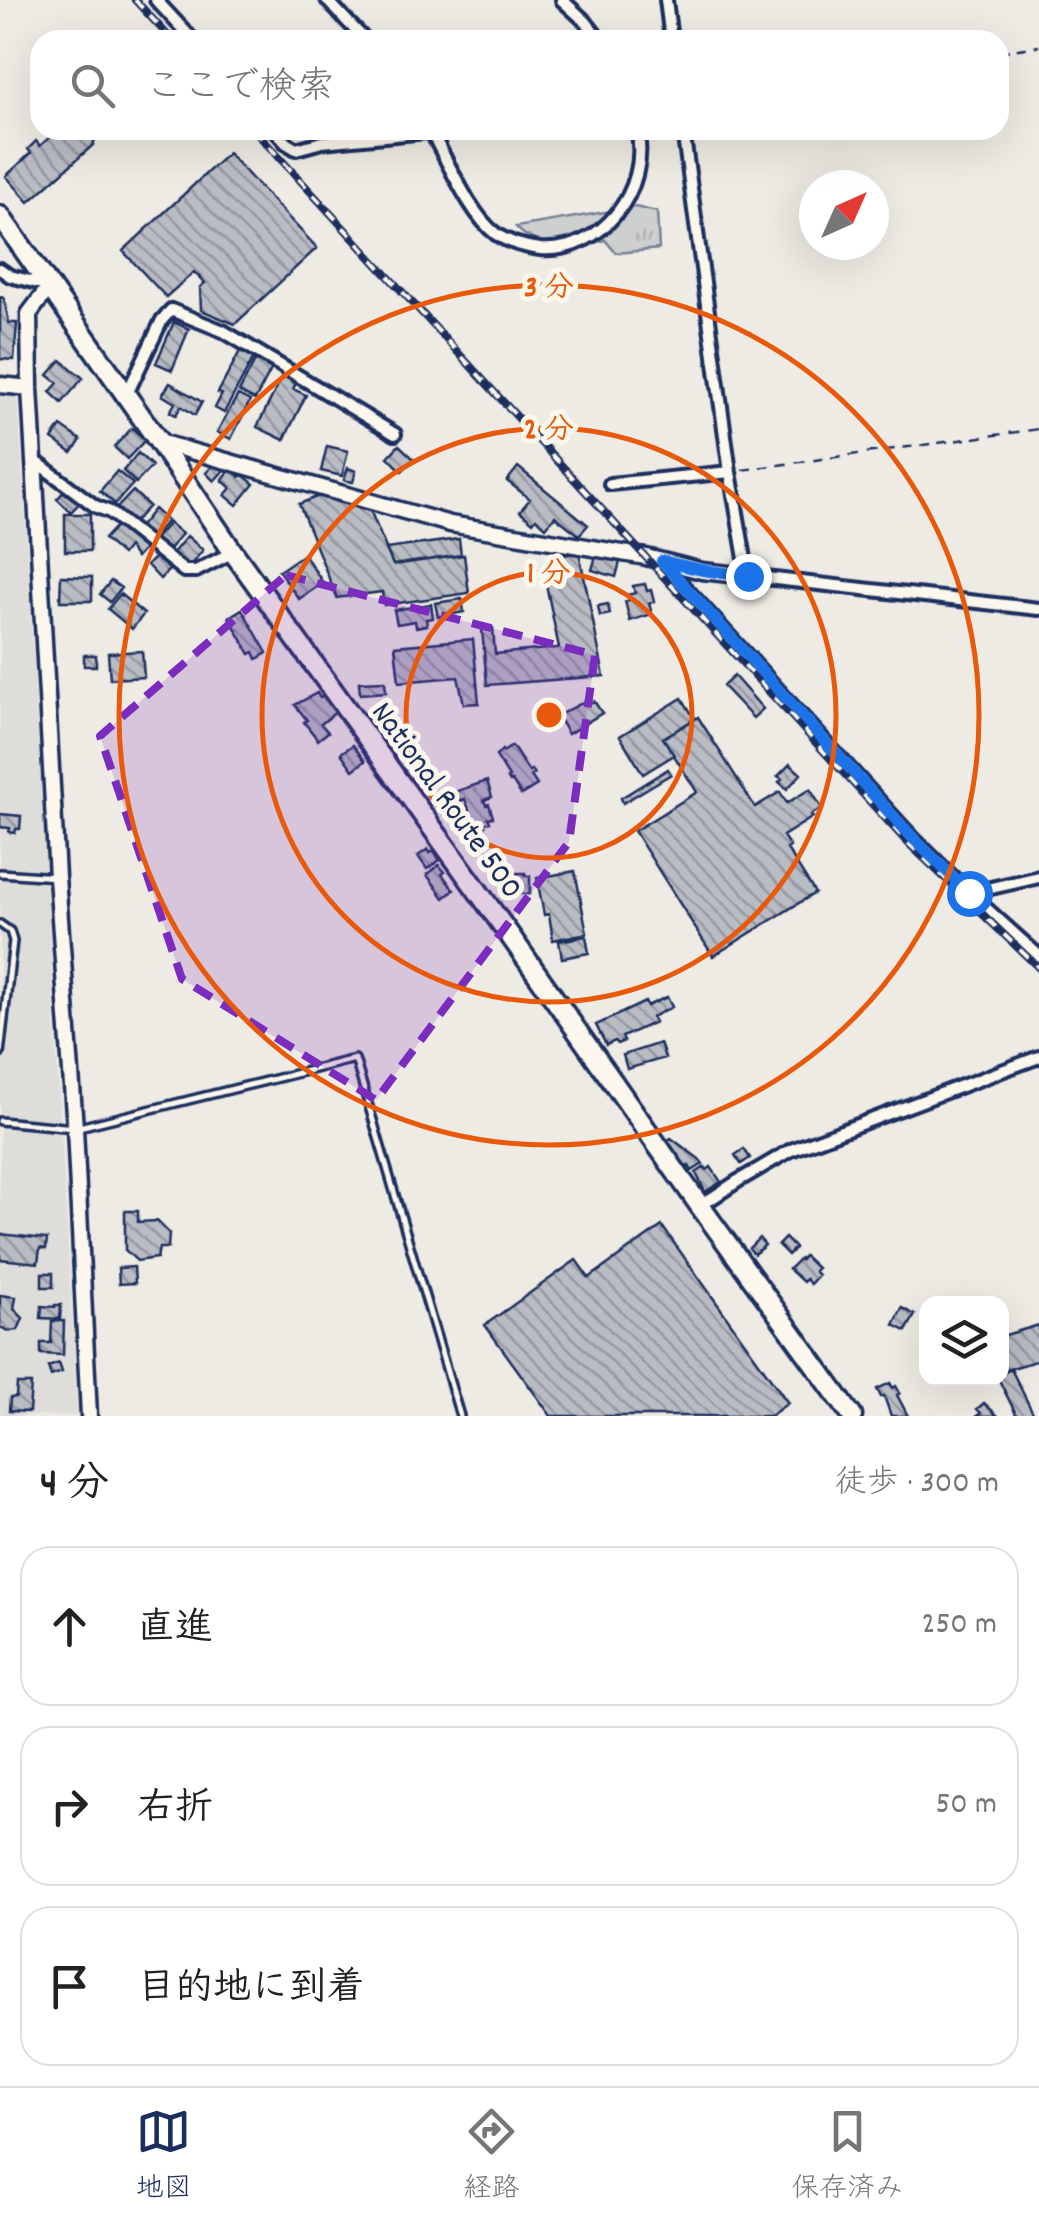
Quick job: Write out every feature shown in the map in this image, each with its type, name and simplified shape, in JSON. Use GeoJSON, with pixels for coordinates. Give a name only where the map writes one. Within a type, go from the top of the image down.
{"type":"FeatureCollection","features":[{"type":"Feature","properties":{"kind":"highway","name":"National Route 500"},"geometry":{"type":"LineString","coordinates":[[0,216],[233,552],[852,1416]]}},
{"type":"Feature","properties":{"kind":"street"},"geometry":{"type":"LineString","coordinates":[[156,0],[184,30]]}},
{"type":"Feature","properties":{"kind":"street"},"geometry":{"type":"LineString","coordinates":[[327,0],[356,30]]}},
{"type":"Feature","properties":{"kind":"street"},"geometry":{"type":"LineString","coordinates":[[562,0],[592,30]]}},
{"type":"Feature","properties":{"kind":"street"},"geometry":{"type":"LineString","coordinates":[[666,0],[670,30]]}},
{"type":"Feature","properties":{"kind":"street"},"geometry":{"type":"LineString","coordinates":[[283,140],[296,149],[342,140]]}},
{"type":"Feature","properties":{"kind":"street"},"geometry":{"type":"LineString","coordinates":[[435,140],[474,208],[496,234],[514,244],[551,250],[589,240],[619,212],[633,186],[639,162],[637,140]]}},
{"type":"Feature","properties":{"kind":"street"},"geometry":{"type":"LineString","coordinates":[[683,140],[748,576]]}},
{"type":"Feature","properties":{"kind":"street"},"geometry":{"type":"LineString","coordinates":[[0,269],[10,276],[50,286],[30,314],[30,388],[89,1416]]}},
{"type":"Feature","properties":{"kind":"street"},"geometry":{"type":"LineString","coordinates":[[126,397],[162,320],[171,310],[223,330],[394,434]]}},
{"type":"Feature","properties":{"kind":"street"},"geometry":{"type":"LineString","coordinates":[[0,385],[30,388]]}},
{"type":"Feature","properties":{"kind":"street"},"geometry":{"type":"LineString","coordinates":[[159,442],[450,524],[702,570],[1039,610]]}},
{"type":"Feature","properties":{"kind":"street"},"geometry":{"type":"LineString","coordinates":[[34,460],[110,512],[184,571],[196,571],[233,552]]}},
{"type":"Feature","properties":{"kind":"street"},"geometry":{"type":"LineString","coordinates":[[610,484],[730,472]]}},
{"type":"Feature","properties":{"kind":"street"},"geometry":{"type":"LineString","coordinates":[[662,561],[912,837],[1039,956]]}},
{"type":"Feature","properties":{"kind":"street"},"geometry":{"type":"LineString","coordinates":[[969,893],[1039,877]]}},
{"type":"Feature","properties":{"kind":"street"},"geometry":{"type":"LineString","coordinates":[[700,1206],[791,1150],[1039,1057]]}},
{"type":"Feature","properties":{"kind":"lane"},"geometry":{"type":"LineString","coordinates":[[0,873],[57,877]]}},
{"type":"Feature","properties":{"kind":"lane"},"geometry":{"type":"LineString","coordinates":[[0,924],[10,931],[14,941],[0,1054]]}},
{"type":"Feature","properties":{"kind":"lane"},"geometry":{"type":"LineString","coordinates":[[0,1121],[75,1128],[355,1058],[460,1416]]}},
{"type":"Feature","properties":{"kind":"path"},"geometry":{"type":"LineString","coordinates":[[1009,50],[1039,46]]}},
{"type":"Feature","properties":{"kind":"path"},"geometry":{"type":"LineString","coordinates":[[730,472],[1039,429]]}},
{"type":"Feature","properties":{"kind":"highlighted area"},"geometry":{"type":"Polygon","coordinates":[[[286,575],[595,655],[569,842],[376,1100],[182,979],[100,736],[286,575]]]}},
{"type":"Feature","properties":{"kind":"shaded area"},"geometry":{"type":"Polygon","coordinates":[[[0,393],[18,395],[78,1416],[0,1416],[0,393]]]}},
{"type":"Feature","properties":{"kind":"green space"},"geometry":{"type":"Polygon","coordinates":[[[635,207],[657,212],[659,249],[616,253],[605,240],[558,246],[535,240],[516,227],[635,207]]]}},
{"type":"Feature","properties":{"kind":"building"},"geometry":{"type":"Polygon","coordinates":[[[47,140],[95,140],[29,202],[6,176],[31,153],[28,149],[36,141],[40,146],[47,140]]]}},
{"type":"Feature","properties":{"kind":"building"},"geometry":{"type":"Polygon","coordinates":[[[228,153],[317,248],[235,324],[201,310],[200,287],[205,283],[194,272],[166,297],[123,251],[228,153]]]}},
{"type":"Feature","properties":{"kind":"building"},"geometry":{"type":"Polygon","coordinates":[[[0,297],[4,298],[9,323],[17,323],[14,360],[0,359],[0,297]]]}},
{"type":"Feature","properties":{"kind":"building"},"geometry":{"type":"Polygon","coordinates":[[[174,322],[189,329],[172,370],[156,363],[174,322]]]}},
{"type":"Feature","properties":{"kind":"building"},"geometry":{"type":"Polygon","coordinates":[[[240,351],[254,357],[224,413],[215,408],[222,394],[218,393],[240,351]]]}},
{"type":"Feature","properties":{"kind":"building"},"geometry":{"type":"Polygon","coordinates":[[[257,357],[273,366],[255,400],[239,392],[257,357]]]}},
{"type":"Feature","properties":{"kind":"building"},"geometry":{"type":"Polygon","coordinates":[[[61,360],[83,378],[62,403],[50,392],[58,383],[48,375],[61,360]]]}},
{"type":"Feature","properties":{"kind":"building"},"geometry":{"type":"Polygon","coordinates":[[[285,371],[299,378],[293,389],[306,395],[284,440],[257,427],[285,371]]]}},
{"type":"Feature","properties":{"kind":"building"},"geometry":{"type":"Polygon","coordinates":[[[170,383],[202,402],[195,415],[181,406],[176,415],[170,412],[175,403],[162,395],[170,383]]]}},
{"type":"Feature","properties":{"kind":"building"},"geometry":{"type":"Polygon","coordinates":[[[238,395],[250,401],[231,439],[217,432],[238,395]]]}},
{"type":"Feature","properties":{"kind":"building"},"geometry":{"type":"Polygon","coordinates":[[[61,426],[81,440],[72,453],[52,439],[61,426]]]}},
{"type":"Feature","properties":{"kind":"building"},"geometry":{"type":"Polygon","coordinates":[[[132,428],[145,440],[127,459],[114,447],[132,428]]]}},
{"type":"Feature","properties":{"kind":"building"},"geometry":{"type":"Polygon","coordinates":[[[399,445],[414,459],[402,471],[388,457],[399,445]]]}},
{"type":"Feature","properties":{"kind":"building"},"geometry":{"type":"Polygon","coordinates":[[[327,446],[348,451],[342,476],[321,471],[327,446]]]}},
{"type":"Feature","properties":{"kind":"building"},"geometry":{"type":"Polygon","coordinates":[[[138,453],[152,466],[136,483],[123,471],[138,453]]]}},
{"type":"Feature","properties":{"kind":"building"},"geometry":{"type":"Polygon","coordinates":[[[217,461],[226,468],[214,481],[206,473],[217,461]]]}},
{"type":"Feature","properties":{"kind":"building"},"geometry":{"type":"Polygon","coordinates":[[[518,467],[588,525],[579,535],[555,516],[546,527],[520,511],[530,499],[507,481],[518,467]]]}},
{"type":"Feature","properties":{"kind":"building"},"geometry":{"type":"Polygon","coordinates":[[[348,468],[356,471],[353,482],[344,480],[348,468]]]}},
{"type":"Feature","properties":{"kind":"building"},"geometry":{"type":"Polygon","coordinates":[[[231,469],[254,484],[237,505],[225,495],[231,488],[222,480],[231,469]]]}},
{"type":"Feature","properties":{"kind":"building"},"geometry":{"type":"Polygon","coordinates":[[[117,471],[133,484],[115,504],[100,491],[117,471]]]}},
{"type":"Feature","properties":{"kind":"building"},"geometry":{"type":"Polygon","coordinates":[[[68,487],[82,500],[71,512],[57,499],[68,487]]]}},
{"type":"Feature","properties":{"kind":"building"},"geometry":{"type":"Polygon","coordinates":[[[133,491],[149,506],[133,523],[117,508],[133,491]]]}},
{"type":"Feature","properties":{"kind":"building"},"geometry":{"type":"Polygon","coordinates":[[[319,496],[368,505],[393,565],[464,555],[469,593],[384,605],[382,592],[337,598],[299,504],[319,496]]]}},
{"type":"Feature","properties":{"kind":"building"},"geometry":{"type":"Polygon","coordinates":[[[154,509],[167,521],[150,541],[137,530],[154,509]]]}},
{"type":"Feature","properties":{"kind":"building"},"geometry":{"type":"Polygon","coordinates":[[[65,514],[90,514],[90,551],[65,551],[65,514]]]}},
{"type":"Feature","properties":{"kind":"building"},"geometry":{"type":"Polygon","coordinates":[[[169,523],[182,534],[168,550],[155,539],[169,523]]]}},
{"type":"Feature","properties":{"kind":"building"},"geometry":{"type":"Polygon","coordinates":[[[118,524],[145,548],[136,558],[128,547],[122,555],[104,539],[118,524]]]}},
{"type":"Feature","properties":{"kind":"building"},"geometry":{"type":"Polygon","coordinates":[[[187,536],[203,550],[188,568],[172,554],[187,536]]]}},
{"type":"Feature","properties":{"kind":"building"},"geometry":{"type":"Polygon","coordinates":[[[459,539],[461,555],[393,565],[386,549],[459,539]]]}},
{"type":"Feature","properties":{"kind":"building"},"geometry":{"type":"Polygon","coordinates":[[[579,552],[604,676],[487,685],[482,629],[493,628],[495,654],[559,648],[546,584],[558,581],[556,572],[562,571],[559,556],[579,552]]]}},
{"type":"Feature","properties":{"kind":"building"},"geometry":{"type":"Polygon","coordinates":[[[304,554],[323,583],[299,599],[279,571],[304,554]]]}},
{"type":"Feature","properties":{"kind":"building"},"geometry":{"type":"Polygon","coordinates":[[[157,555],[171,568],[160,579],[147,565],[157,555]]]}},
{"type":"Feature","properties":{"kind":"building"},"geometry":{"type":"Polygon","coordinates":[[[596,556],[620,562],[616,577],[592,570],[596,556]]]}},
{"type":"Feature","properties":{"kind":"building"},"geometry":{"type":"Polygon","coordinates":[[[61,576],[92,577],[92,601],[60,601],[61,576]]]}},
{"type":"Feature","properties":{"kind":"building"},"geometry":{"type":"Polygon","coordinates":[[[111,581],[121,588],[110,602],[100,594],[111,581]]]}},
{"type":"Feature","properties":{"kind":"building"},"geometry":{"type":"Polygon","coordinates":[[[645,584],[654,602],[649,603],[652,614],[630,621],[627,595],[635,593],[633,586],[645,584]]]}},
{"type":"Feature","properties":{"kind":"building"},"geometry":{"type":"Polygon","coordinates":[[[120,594],[144,614],[132,629],[108,609],[120,594]]]}},
{"type":"Feature","properties":{"kind":"building"},"geometry":{"type":"Polygon","coordinates":[[[462,599],[464,612],[438,617],[435,603],[462,599]]]}},
{"type":"Feature","properties":{"kind":"building"},"geometry":{"type":"Polygon","coordinates":[[[431,604],[433,618],[426,619],[427,625],[416,627],[415,621],[397,624],[394,610],[431,604]]]}},
{"type":"Feature","properties":{"kind":"building"},"geometry":{"type":"Polygon","coordinates":[[[608,604],[610,614],[600,616],[598,606],[608,604]]]}},
{"type":"Feature","properties":{"kind":"building"},"geometry":{"type":"Polygon","coordinates":[[[242,609],[267,653],[257,659],[254,652],[250,654],[229,617],[242,609]]]}},
{"type":"Feature","properties":{"kind":"building"},"geometry":{"type":"Polygon","coordinates":[[[473,639],[479,703],[464,704],[458,677],[399,682],[395,646],[473,639]]]}},
{"type":"Feature","properties":{"kind":"building"},"geometry":{"type":"Polygon","coordinates":[[[142,651],[144,677],[110,679],[108,653],[142,651]]]}},
{"type":"Feature","properties":{"kind":"building"},"geometry":{"type":"Polygon","coordinates":[[[84,655],[96,655],[96,666],[84,666],[84,655]]]}},
{"type":"Feature","properties":{"kind":"building"},"geometry":{"type":"Polygon","coordinates":[[[734,676],[763,709],[753,718],[723,686],[734,676]]]}},
{"type":"Feature","properties":{"kind":"building"},"geometry":{"type":"Polygon","coordinates":[[[385,681],[386,692],[360,694],[359,682],[385,681]]]}},
{"type":"Feature","properties":{"kind":"building"},"geometry":{"type":"Polygon","coordinates":[[[317,693],[320,698],[324,695],[337,711],[321,724],[328,732],[318,740],[295,705],[317,693]]]}},
{"type":"Feature","properties":{"kind":"building"},"geometry":{"type":"Polygon","coordinates":[[[682,698],[695,719],[663,738],[674,755],[643,774],[620,736],[682,698]]]}},
{"type":"Feature","properties":{"kind":"building"},"geometry":{"type":"Polygon","coordinates":[[[594,701],[602,713],[568,734],[557,716],[594,701]]]}},
{"type":"Feature","properties":{"kind":"building"},"geometry":{"type":"Polygon","coordinates":[[[698,717],[755,807],[780,792],[787,803],[810,789],[822,808],[783,836],[815,893],[713,956],[634,831],[697,792],[663,738],[698,717]]]}},
{"type":"Feature","properties":{"kind":"building"},"geometry":{"type":"Polygon","coordinates":[[[353,745],[365,761],[353,770],[341,753],[353,745]]]}},
{"type":"Feature","properties":{"kind":"building"},"geometry":{"type":"Polygon","coordinates":[[[512,746],[534,774],[531,776],[537,785],[521,795],[496,756],[512,746]]]}},
{"type":"Feature","properties":{"kind":"building"},"geometry":{"type":"Polygon","coordinates":[[[790,764],[801,774],[787,789],[778,776],[790,764]]]}},
{"type":"Feature","properties":{"kind":"building"},"geometry":{"type":"Polygon","coordinates":[[[668,769],[671,774],[623,803],[621,798],[668,769]]]}},
{"type":"Feature","properties":{"kind":"building"},"geometry":{"type":"Polygon","coordinates":[[[487,781],[492,797],[484,800],[493,817],[488,818],[490,822],[485,826],[461,830],[456,815],[469,810],[457,791],[487,781]]]}},
{"type":"Feature","properties":{"kind":"building"},"geometry":{"type":"Polygon","coordinates":[[[0,814],[21,816],[20,829],[15,833],[0,827],[0,814]]]}},
{"type":"Feature","properties":{"kind":"building"},"geometry":{"type":"Polygon","coordinates":[[[428,849],[440,860],[427,869],[418,856],[428,849]]]}},
{"type":"Feature","properties":{"kind":"building"},"geometry":{"type":"Polygon","coordinates":[[[439,865],[454,890],[444,898],[427,875],[439,865]]]}},
{"type":"Feature","properties":{"kind":"building"},"geometry":{"type":"Polygon","coordinates":[[[575,871],[587,933],[553,940],[537,878],[575,871]]]}},
{"type":"Feature","properties":{"kind":"building"},"geometry":{"type":"Polygon","coordinates":[[[517,873],[530,876],[530,894],[515,894],[517,873]]]}},
{"type":"Feature","properties":{"kind":"building"},"geometry":{"type":"Polygon","coordinates":[[[586,936],[589,953],[562,958],[559,941],[586,936]]]}},
{"type":"Feature","properties":{"kind":"building"},"geometry":{"type":"Polygon","coordinates":[[[667,997],[672,1007],[652,1017],[655,1022],[622,1037],[624,1041],[606,1045],[596,1025],[645,1002],[647,1006],[667,997]]]}},
{"type":"Feature","properties":{"kind":"building"},"geometry":{"type":"Polygon","coordinates":[[[660,1043],[665,1058],[627,1069],[623,1055],[660,1043]]]}},
{"type":"Feature","properties":{"kind":"building"},"geometry":{"type":"Polygon","coordinates":[[[671,1138],[703,1164],[692,1171],[689,1166],[684,1169],[665,1142],[671,1138]]]}},
{"type":"Feature","properties":{"kind":"building"},"geometry":{"type":"Polygon","coordinates":[[[744,1149],[750,1158],[741,1164],[735,1155],[744,1149]]]}},
{"type":"Feature","properties":{"kind":"building"},"geometry":{"type":"Polygon","coordinates":[[[711,1167],[721,1182],[705,1192],[696,1173],[711,1167]]]}},
{"type":"Feature","properties":{"kind":"building"},"geometry":{"type":"Polygon","coordinates":[[[125,1211],[138,1211],[138,1222],[157,1221],[169,1233],[168,1248],[159,1248],[157,1258],[137,1261],[125,1250],[125,1211]]]}},
{"type":"Feature","properties":{"kind":"building"},"geometry":{"type":"Polygon","coordinates":[[[662,1226],[788,1403],[770,1416],[551,1416],[485,1325],[576,1260],[589,1278],[662,1226]]]}},
{"type":"Feature","properties":{"kind":"building"},"geometry":{"type":"Polygon","coordinates":[[[0,1234],[47,1239],[46,1249],[40,1248],[38,1263],[0,1259],[0,1234]]]}},
{"type":"Feature","properties":{"kind":"building"},"geometry":{"type":"Polygon","coordinates":[[[759,1238],[765,1245],[754,1254],[749,1248],[759,1238]]]}},
{"type":"Feature","properties":{"kind":"building"},"geometry":{"type":"Polygon","coordinates":[[[785,1238],[795,1248],[788,1255],[778,1245],[785,1238]]]}},
{"type":"Feature","properties":{"kind":"building"},"geometry":{"type":"Polygon","coordinates":[[[804,1256],[817,1268],[814,1271],[818,1275],[810,1284],[789,1269],[804,1256]]]}},
{"type":"Feature","properties":{"kind":"building"},"geometry":{"type":"Polygon","coordinates":[[[134,1267],[135,1283],[119,1284],[118,1268],[134,1267]]]}},
{"type":"Feature","properties":{"kind":"building"},"geometry":{"type":"Polygon","coordinates":[[[42,1273],[53,1273],[53,1287],[42,1287],[42,1273]]]}},
{"type":"Feature","properties":{"kind":"building"},"geometry":{"type":"Polygon","coordinates":[[[0,1295],[16,1297],[14,1309],[23,1318],[18,1330],[0,1327],[0,1295]]]}},
{"type":"Feature","properties":{"kind":"building"},"geometry":{"type":"Polygon","coordinates":[[[61,1305],[60,1319],[41,1318],[42,1306],[61,1305]]]}},
{"type":"Feature","properties":{"kind":"building"},"geometry":{"type":"Polygon","coordinates":[[[902,1308],[915,1315],[906,1331],[894,1325],[902,1308]]]}},
{"type":"Feature","properties":{"kind":"building"},"geometry":{"type":"Polygon","coordinates":[[[52,1321],[64,1321],[63,1355],[41,1354],[41,1343],[51,1343],[52,1321]]]}},
{"type":"Feature","properties":{"kind":"building"},"geometry":{"type":"Polygon","coordinates":[[[1039,1325],[1039,1360],[1009,1369],[1009,1334],[1039,1325]]]}},
{"type":"Feature","properties":{"kind":"building"},"geometry":{"type":"Polygon","coordinates":[[[59,1363],[62,1372],[51,1376],[48,1367],[59,1363]]]}},
{"type":"Feature","properties":{"kind":"building"},"geometry":{"type":"Polygon","coordinates":[[[1009,1370],[1034,1415],[1017,1416],[1002,1386],[1009,1386],[1009,1370]]]}},
{"type":"Feature","properties":{"kind":"building"},"geometry":{"type":"Polygon","coordinates":[[[890,1383],[900,1393],[897,1395],[908,1416],[891,1416],[877,1389],[890,1383]]]}},
{"type":"Feature","properties":{"kind":"building"},"geometry":{"type":"Polygon","coordinates":[[[17,1384],[31,1384],[29,1412],[9,1411],[17,1384]]]}},
{"type":"Feature","properties":{"kind":"building"},"geometry":{"type":"Polygon","coordinates":[[[984,1403],[998,1416],[977,1416],[981,1413],[977,1409],[984,1403]]]}},
{"type":"Feature","properties":{"kind":"railway"},"geometry":{"type":"LineString","coordinates":[[135,0],[163,30]]}},
{"type":"Feature","properties":{"kind":"railway"},"geometry":{"type":"LineString","coordinates":[[263,140],[905,840],[1039,968]]}},
{"type":"Feature","properties":{"kind":"route"},"geometry":{"type":"LineString","coordinates":[[748,576],[662,561],[912,837],[969,893]]}}]}
